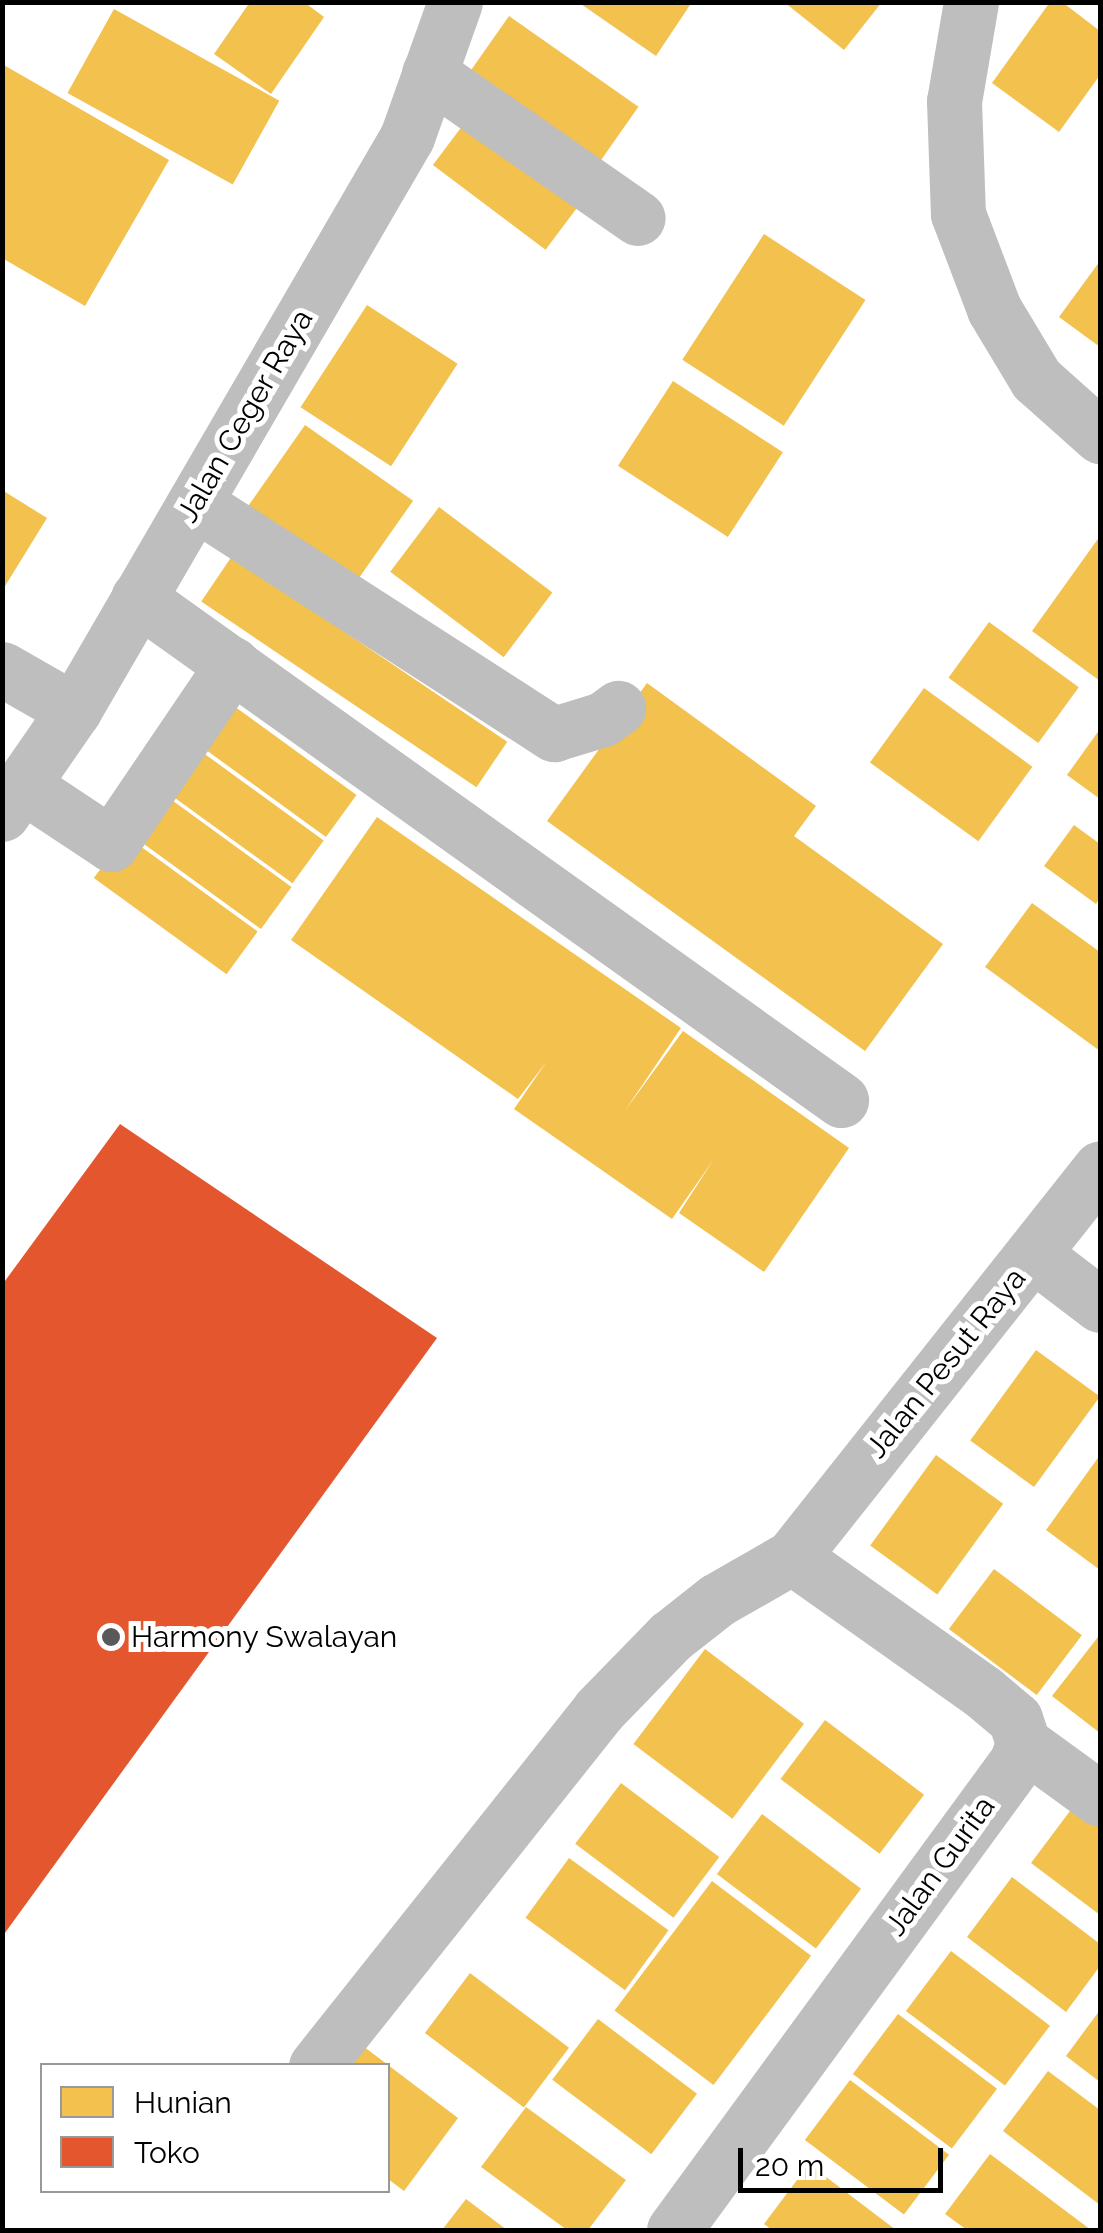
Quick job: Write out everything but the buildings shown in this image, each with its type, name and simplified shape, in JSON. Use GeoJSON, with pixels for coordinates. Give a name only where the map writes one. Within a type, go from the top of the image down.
{"type":"FeatureCollection","features":[{"type":"Feature","properties":{"kind":"street","name":"Jalan Ceger Raya"},"geometry":{"type":"LineString","coordinates":[[12,799],[74,710],[407,137],[454,2]]}},
{"type":"Feature","properties":{"kind":"street"},"geometry":{"type":"LineString","coordinates":[[972,2],[954,101],[958,214],[994,309],[1036,379],[1100,436]]}},
{"type":"Feature","properties":{"kind":"street"},"geometry":{"type":"LineString","coordinates":[[430,74],[638,218]]}},
{"type":"Feature","properties":{"kind":"street"},"geometry":{"type":"LineString","coordinates":[[195,502],[554,734],[603,719],[618,708]]}},
{"type":"Feature","properties":{"kind":"street"},"geometry":{"type":"LineString","coordinates":[[138,598],[841,1100]]}},
{"type":"Feature","properties":{"kind":"street"},"geometry":{"type":"LineString","coordinates":[[12,799],[111,844],[232,664]]}},
{"type":"Feature","properties":{"kind":"street"},"geometry":{"type":"LineString","coordinates":[[2,669],[74,710]]}},
{"type":"Feature","properties":{"kind":"street","name":"Jalan Pesut Raya"},"geometry":{"type":"LineString","coordinates":[[792,1557],[1100,1168]]}},
{"type":"Feature","properties":{"kind":"street"},"geometry":{"type":"LineString","coordinates":[[1033,1254],[1100,1304]]}},
{"type":"Feature","properties":{"kind":"street"},"geometry":{"type":"LineString","coordinates":[[318,2063],[599,1710],[670,1637],[717,1600],[792,1557],[983,1692],[1016,1719],[1023,1743],[1100,1799]]}},
{"type":"Feature","properties":{"kind":"street","name":"Jalan Gurita"},"geometry":{"type":"LineString","coordinates":[[674,2230],[1017,1761],[1023,1743]]}},
{"type":"Feature","properties":{"kind":"place","name":"Harmony Swalayan"},"geometry":{"type":"Point","coordinates":[111,1637]}}]}
